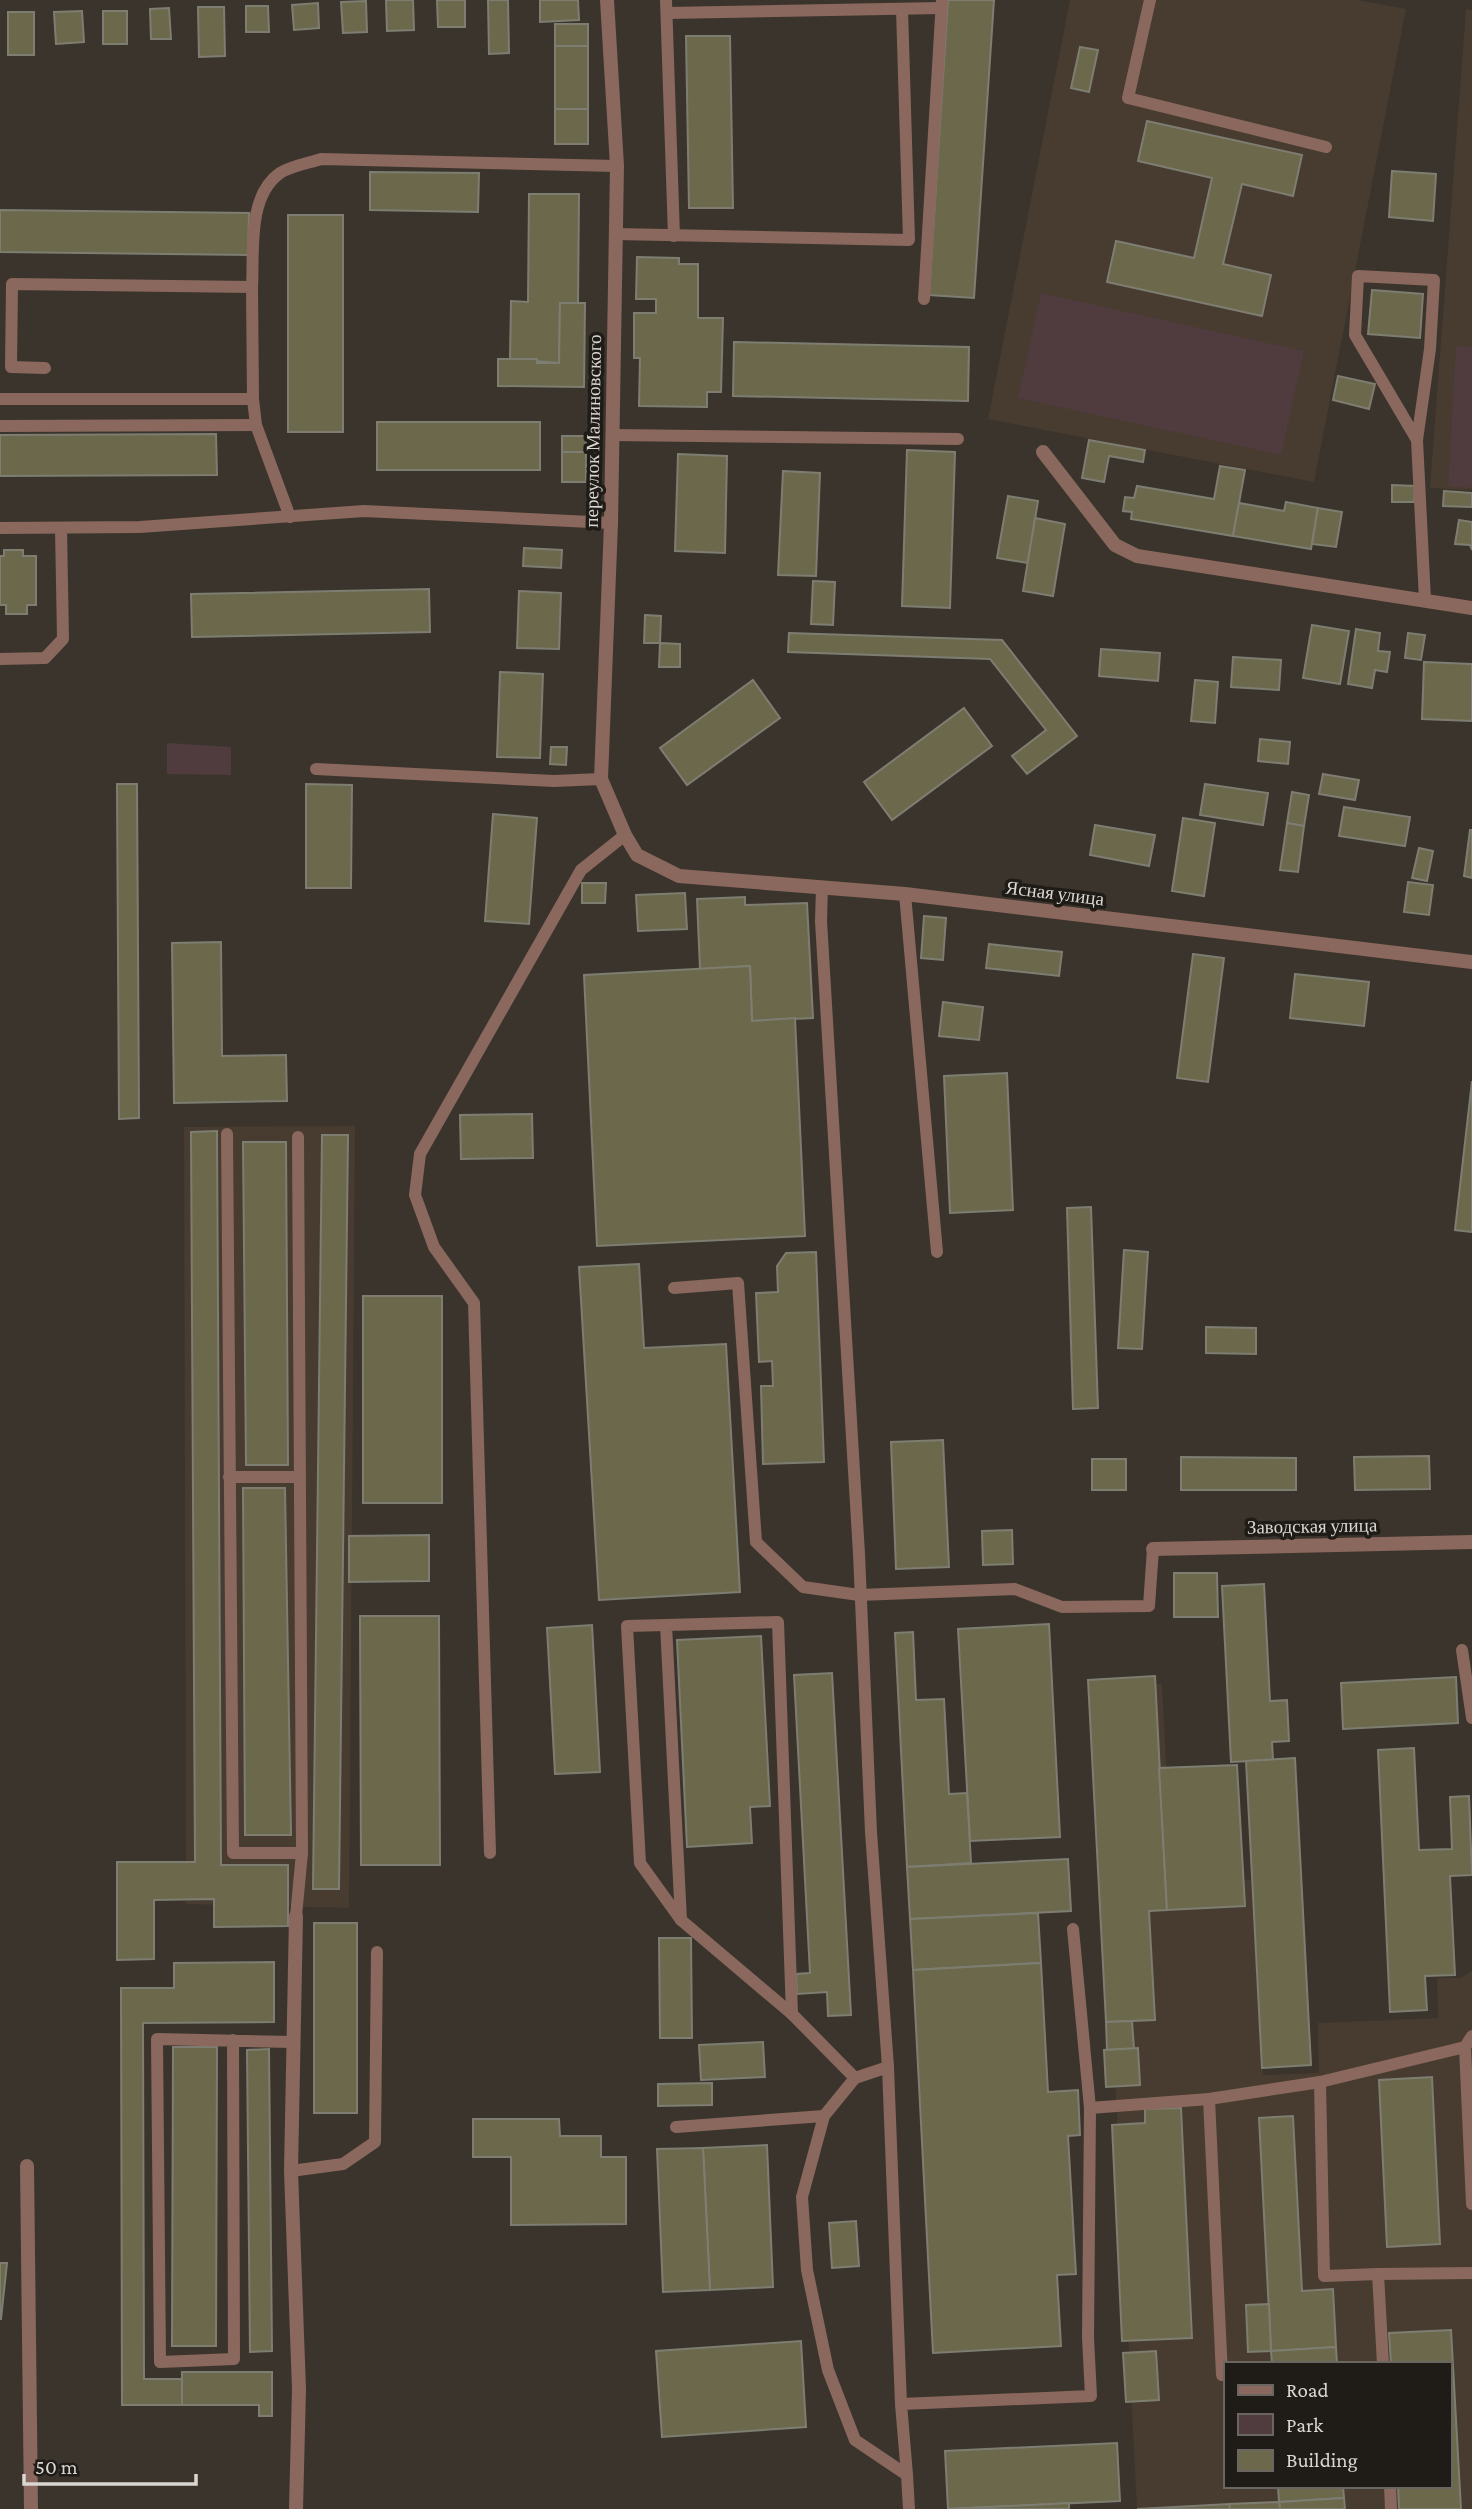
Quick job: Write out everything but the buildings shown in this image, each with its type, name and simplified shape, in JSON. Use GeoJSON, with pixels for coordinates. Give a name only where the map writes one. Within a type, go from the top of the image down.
{"type":"FeatureCollection","features":[{"type":"Feature","properties":{"kind":"street","name":"переулок Малиновского"},"geometry":{"type":"LineString","coordinates":[[607,0],[617,166],[611,523],[601,779],[625,835],[637,855]]}},
{"type":"Feature","properties":{"kind":"street"},"geometry":{"type":"LineString","coordinates":[[1043,452],[1115,545],[1137,556],[1472,608]]}},
{"type":"Feature","properties":{"kind":"street","name":"Ясная улица"},"geometry":{"type":"LineString","coordinates":[[637,855],[679,876],[905,894],[1472,962]]}},
{"type":"Feature","properties":{"kind":"street","name":"Заводская улица"},"geometry":{"type":"LineString","coordinates":[[1153,1549],[1472,1542]]}},
{"type":"Feature","properties":{"kind":"street"},"geometry":{"type":"LineString","coordinates":[[296,1916],[291,2171],[299,2389],[296,2509]]}},
{"type":"Feature","properties":{"kind":"street"},"geometry":{"type":"LineString","coordinates":[[27,2166],[31,2509]]}},
{"type":"Feature","properties":{"kind":"lane"},"geometry":{"type":"LineString","coordinates":[[1150,0],[1128,98],[1326,147]]}},
{"type":"Feature","properties":{"kind":"lane"},"geometry":{"type":"LineString","coordinates":[[674,236],[666,7],[902,9],[942,4],[924,299]]}},
{"type":"Feature","properties":{"kind":"lane"},"geometry":{"type":"LineString","coordinates":[[616,234],[909,240],[902,9]]}},
{"type":"Feature","properties":{"kind":"lane"},"geometry":{"type":"LineString","coordinates":[[290,517],[256,425],[253,399],[252,286],[257,214],[265,191],[280,173],[321,159],[617,166]]}},
{"type":"Feature","properties":{"kind":"lane"},"geometry":{"type":"LineString","coordinates":[[1417,440],[1355,335],[1358,276],[1434,280],[1430,349],[1417,440],[1425,600]]}},
{"type":"Feature","properties":{"kind":"lane"},"geometry":{"type":"LineString","coordinates":[[46,368],[11,366],[12,284],[252,286]]}},
{"type":"Feature","properties":{"kind":"lane"},"geometry":{"type":"LineString","coordinates":[[0,399],[253,399]]}},
{"type":"Feature","properties":{"kind":"lane"},"geometry":{"type":"LineString","coordinates":[[0,426],[256,425]]}},
{"type":"Feature","properties":{"kind":"lane"},"geometry":{"type":"LineString","coordinates":[[612,435],[958,439]]}},
{"type":"Feature","properties":{"kind":"lane"},"geometry":{"type":"LineString","coordinates":[[0,528],[140,527],[364,511],[611,523]]}},
{"type":"Feature","properties":{"kind":"lane"},"geometry":{"type":"LineString","coordinates":[[0,659],[45,658],[63,639],[61,528]]}},
{"type":"Feature","properties":{"kind":"lane"},"geometry":{"type":"LineString","coordinates":[[316,769],[554,781],[601,779]]}},
{"type":"Feature","properties":{"kind":"lane"},"geometry":{"type":"LineString","coordinates":[[490,1853],[474,1303],[434,1247],[415,1195],[420,1154],[581,870],[625,835]]}},
{"type":"Feature","properties":{"kind":"lane"},"geometry":{"type":"LineString","coordinates":[[822,888],[821,921],[871,1832],[888,2067],[901,2404],[909,2509]]}},
{"type":"Feature","properties":{"kind":"lane"},"geometry":{"type":"LineString","coordinates":[[905,894],[937,1252]]}},
{"type":"Feature","properties":{"kind":"lane"},"geometry":{"type":"LineString","coordinates":[[227,1134],[233,1853],[302,1853]]}},
{"type":"Feature","properties":{"kind":"lane"},"geometry":{"type":"LineString","coordinates":[[296,1916],[302,1853],[298,1137]]}},
{"type":"Feature","properties":{"kind":"lane"},"geometry":{"type":"LineString","coordinates":[[674,1288],[738,1283],[756,1542],[803,1587],[859,1595],[1014,1588],[1062,1607],[1149,1606],[1153,1549]]}},
{"type":"Feature","properties":{"kind":"lane"},"geometry":{"type":"LineString","coordinates":[[229,1477],[300,1477]]}},
{"type":"Feature","properties":{"kind":"lane"},"geometry":{"type":"LineString","coordinates":[[792,2014],[778,1622],[627,1626],[640,1863],[681,1920],[792,2014],[855,2078]]}},
{"type":"Feature","properties":{"kind":"lane"},"geometry":{"type":"LineString","coordinates":[[666,1625],[681,1920]]}},
{"type":"Feature","properties":{"kind":"lane"},"geometry":{"type":"LineString","coordinates":[[1462,1650],[1472,1718]]}},
{"type":"Feature","properties":{"kind":"lane"},"geometry":{"type":"LineString","coordinates":[[901,2404],[1091,2396],[1088,2338],[1090,2108],[1073,1929]]}},
{"type":"Feature","properties":{"kind":"lane"},"geometry":{"type":"LineString","coordinates":[[291,2171],[343,2164],[375,2142],[377,1952]]}},
{"type":"Feature","properties":{"kind":"lane"},"geometry":{"type":"LineString","coordinates":[[233,2040],[234,2359],[160,2362],[157,2039],[233,2040],[293,2042]]}},
{"type":"Feature","properties":{"kind":"lane"},"geometry":{"type":"LineString","coordinates":[[1090,2108],[1209,2099],[1320,2082],[1468,2041],[1472,2204]]}},
{"type":"Feature","properties":{"kind":"lane"},"geometry":{"type":"LineString","coordinates":[[888,2067],[855,2078],[824,2116],[802,2197],[807,2270],[828,2370],[855,2440],[907,2475]]}},
{"type":"Feature","properties":{"kind":"lane"},"geometry":{"type":"LineString","coordinates":[[1320,2082],[1324,2276],[1472,2273]]}},
{"type":"Feature","properties":{"kind":"lane"},"geometry":{"type":"LineString","coordinates":[[1209,2099],[1222,2375]]}},
{"type":"Feature","properties":{"kind":"lane"},"geometry":{"type":"LineString","coordinates":[[676,2127],[824,2116]]}},
{"type":"Feature","properties":{"kind":"lane"},"geometry":{"type":"LineString","coordinates":[[1378,2274],[1383,2362]]}},
{"type":"Feature","properties":{"kind":"lane"},"geometry":{"type":"LineString","coordinates":[[1390,2488],[1391,2509]]}},
{"type":"Feature","properties":{"kind":"shaded area"},"geometry":{"type":"Polygon","coordinates":[[[1070,0],[1358,0],[1406,9],[1314,482],[988,419],[1070,0]]]}},
{"type":"Feature","properties":{"kind":"shaded area"},"geometry":{"type":"Polygon","coordinates":[[[1466,9],[1472,10],[1472,490],[1430,488],[1466,9]]]}},
{"type":"Feature","properties":{"kind":"shaded area"},"geometry":{"type":"Polygon","coordinates":[[[355,1126],[349,1908],[186,1904],[184,1127],[355,1126]]]}},
{"type":"Feature","properties":{"kind":"shaded area"},"geometry":{"type":"Polygon","coordinates":[[[1095,1683],[1162,1684],[1172,1882],[1251,1880],[1263,2075],[1319,2073],[1318,2023],[1438,2018],[1437,1978],[1461,1978],[1472,1971],[1472,2509],[1137,2509],[1095,1683]]]}},
{"type":"Feature","properties":{"kind":"green space"},"geometry":{"type":"Polygon","coordinates":[[[1041,293],[1304,351],[1281,455],[1018,398],[1041,293]]]}},
{"type":"Feature","properties":{"kind":"green space"},"geometry":{"type":"Polygon","coordinates":[[[1456,346],[1472,347],[1472,488],[1448,486],[1456,346]]]}},
{"type":"Feature","properties":{"kind":"green space"},"geometry":{"type":"Polygon","coordinates":[[[167,743],[231,747],[231,775],[167,774],[167,743]]]}}]}
